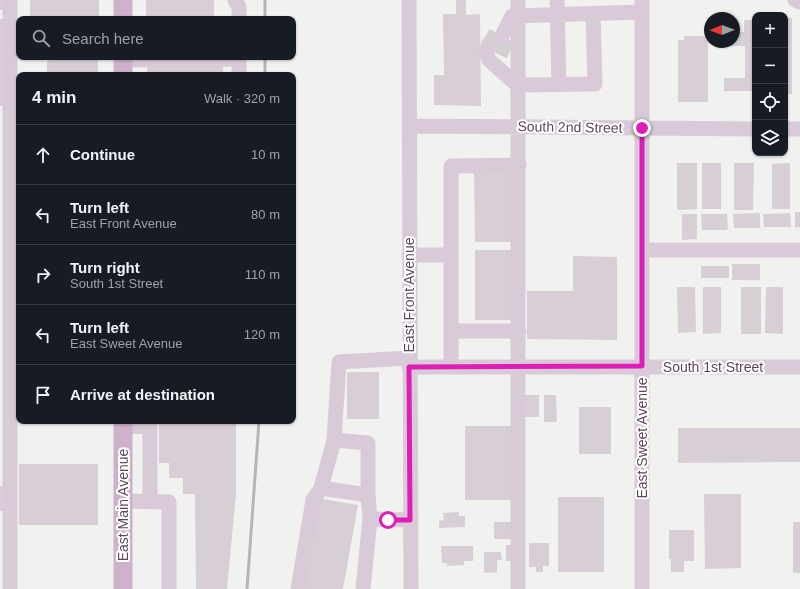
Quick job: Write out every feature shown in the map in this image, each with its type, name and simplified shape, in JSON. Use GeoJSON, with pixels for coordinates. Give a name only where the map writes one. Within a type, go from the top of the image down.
{"type":"FeatureCollection","features":[{"type":"Feature","properties":{"kind":"main road"},"geometry":{"type":"LineString","coordinates":[[123,0],[123,16]]}},
{"type":"Feature","properties":{"kind":"main road","name":"East Main Avenue"},"geometry":{"type":"LineString","coordinates":[[123,424],[123,589]]}},
{"type":"Feature","properties":{"kind":"street"},"geometry":{"type":"LineString","coordinates":[[10,0],[10,133],[5,251],[10,368],[10,589]]}},
{"type":"Feature","properties":{"kind":"street"},"geometry":{"type":"LineString","coordinates":[[235,0],[238,7],[239,16]]}},
{"type":"Feature","properties":{"kind":"street","name":"East Front Avenue"},"geometry":{"type":"LineString","coordinates":[[409,0],[410,589]]}},
{"type":"Feature","properties":{"kind":"street"},"geometry":{"type":"LineString","coordinates":[[518,0],[506,30],[517,85],[519,165],[517,366],[518,589]]}},
{"type":"Feature","properties":{"kind":"street"},"geometry":{"type":"LineString","coordinates":[[795,0],[800,2]]}},
{"type":"Feature","properties":{"kind":"street"},"geometry":{"type":"LineString","coordinates":[[506,30],[558,7],[593,13],[642,6]]}},
{"type":"Feature","properties":{"kind":"street","name":"East Sweet Avenue"},"geometry":{"type":"LineString","coordinates":[[642,6],[642,589]]}},
{"type":"Feature","properties":{"kind":"street"},"geometry":{"type":"LineString","coordinates":[[558,7],[559,85]]}},
{"type":"Feature","properties":{"kind":"street"},"geometry":{"type":"LineString","coordinates":[[517,85],[595,84],[593,13]]}},
{"type":"Feature","properties":{"kind":"street"},"geometry":{"type":"LineString","coordinates":[[493,53],[517,85]]}},
{"type":"Feature","properties":{"kind":"street"},"geometry":{"type":"LineString","coordinates":[[123,64],[200,60]]}},
{"type":"Feature","properties":{"kind":"street"},"geometry":{"type":"LineString","coordinates":[[239,60],[239,72]]}},
{"type":"Feature","properties":{"kind":"street","name":"South 2nd Street"},"geometry":{"type":"LineString","coordinates":[[410,126],[752,129]]}},
{"type":"Feature","properties":{"kind":"street"},"geometry":{"type":"LineString","coordinates":[[788,129],[800,129]]}},
{"type":"Feature","properties":{"kind":"street"},"geometry":{"type":"LineString","coordinates":[[451,367],[451,166],[519,165]]}},
{"type":"Feature","properties":{"kind":"street"},"geometry":{"type":"LineString","coordinates":[[642,250],[800,250]]}},
{"type":"Feature","properties":{"kind":"street"},"geometry":{"type":"LineString","coordinates":[[409,255],[450,255]]}},
{"type":"Feature","properties":{"kind":"street"},"geometry":{"type":"LineString","coordinates":[[451,331],[518,331]]}},
{"type":"Feature","properties":{"kind":"street","name":"South 1st Street"},"geometry":{"type":"LineString","coordinates":[[334,440],[339,362],[409,362],[451,367],[800,367]]}},
{"type":"Feature","properties":{"kind":"street"},"geometry":{"type":"LineString","coordinates":[[123,424],[150,426],[150,501]]}},
{"type":"Feature","properties":{"kind":"street"},"geometry":{"type":"LineString","coordinates":[[298,589],[313,500],[321,488],[334,440],[368,443],[368,495],[370,519],[363,589]]}},
{"type":"Feature","properties":{"kind":"street"},"geometry":{"type":"LineString","coordinates":[[321,488],[368,495]]}},
{"type":"Feature","properties":{"kind":"street"},"geometry":{"type":"LineString","coordinates":[[123,501],[169,502],[169,589]]}},
{"type":"Feature","properties":{"kind":"street"},"geometry":{"type":"LineString","coordinates":[[370,519],[410,520]]}},
{"type":"Feature","properties":{"kind":"building"},"geometry":{"type":"Polygon","coordinates":[[[0,0],[4,0],[4,10],[0,10],[0,0]]]}},
{"type":"Feature","properties":{"kind":"building"},"geometry":{"type":"Polygon","coordinates":[[[30,0],[99,0],[99,16],[30,16],[30,0]]]}},
{"type":"Feature","properties":{"kind":"building"},"geometry":{"type":"Polygon","coordinates":[[[146,0],[214,0],[214,16],[146,16],[146,0]]]}},
{"type":"Feature","properties":{"kind":"building"},"geometry":{"type":"Polygon","coordinates":[[[456,0],[466,0],[466,15],[480,14],[481,106],[434,105],[434,75],[444,75],[443,14],[456,14],[456,0]]]}},
{"type":"Feature","properties":{"kind":"building"},"geometry":{"type":"Polygon","coordinates":[[[788,18],[792,18],[792,94],[788,94],[788,18]]]}},
{"type":"Feature","properties":{"kind":"building"},"geometry":{"type":"Polygon","coordinates":[[[0,19],[6,19],[6,106],[0,106],[0,19]]]}},
{"type":"Feature","properties":{"kind":"building"},"geometry":{"type":"Polygon","coordinates":[[[744,20],[752,20],[752,91],[724,91],[724,78],[745,78],[745,46],[740,46],[740,32],[744,32],[744,20]]]}},
{"type":"Feature","properties":{"kind":"building"},"geometry":{"type":"Polygon","coordinates":[[[490,29],[514,43],[506,58],[481,43],[490,29]]]}},
{"type":"Feature","properties":{"kind":"building"},"geometry":{"type":"Polygon","coordinates":[[[684,36],[704,36],[704,48],[708,48],[708,102],[678,102],[678,40],[684,40],[684,36]]]}},
{"type":"Feature","properties":{"kind":"building"},"geometry":{"type":"Polygon","coordinates":[[[98,60],[98,72],[47,72],[47,61],[98,60]]]}},
{"type":"Feature","properties":{"kind":"building"},"geometry":{"type":"Polygon","coordinates":[[[223,63],[223,72],[147,72],[147,64],[223,63]]]}},
{"type":"Feature","properties":{"kind":"building"},"geometry":{"type":"Polygon","coordinates":[[[677,163],[697,163],[697,209],[677,210],[677,163]]]}},
{"type":"Feature","properties":{"kind":"building"},"geometry":{"type":"Polygon","coordinates":[[[702,163],[721,163],[721,209],[702,209],[702,163]]]}},
{"type":"Feature","properties":{"kind":"building"},"geometry":{"type":"Polygon","coordinates":[[[734,163],[754,163],[753,210],[734,210],[734,163]]]}},
{"type":"Feature","properties":{"kind":"building"},"geometry":{"type":"Polygon","coordinates":[[[790,163],[790,209],[772,209],[772,164],[790,163]]]}},
{"type":"Feature","properties":{"kind":"building"},"geometry":{"type":"Polygon","coordinates":[[[474,172],[514,172],[514,242],[475,242],[474,172]]]}},
{"type":"Feature","properties":{"kind":"building"},"geometry":{"type":"Polygon","coordinates":[[[795,212],[800,212],[800,227],[795,228],[795,212]]]}},
{"type":"Feature","properties":{"kind":"building"},"geometry":{"type":"Polygon","coordinates":[[[760,213],[760,228],[734,228],[733,214],[760,213]]]}},
{"type":"Feature","properties":{"kind":"building"},"geometry":{"type":"Polygon","coordinates":[[[790,213],[791,227],[764,227],[763,214],[790,213]]]}},
{"type":"Feature","properties":{"kind":"building"},"geometry":{"type":"Polygon","coordinates":[[[682,214],[697,214],[697,239],[682,240],[682,214]]]}},
{"type":"Feature","properties":{"kind":"building"},"geometry":{"type":"Polygon","coordinates":[[[701,214],[727,214],[728,230],[702,230],[701,214]]]}},
{"type":"Feature","properties":{"kind":"building"},"geometry":{"type":"Polygon","coordinates":[[[475,250],[514,250],[514,320],[475,320],[475,250]]]}},
{"type":"Feature","properties":{"kind":"building"},"geometry":{"type":"Polygon","coordinates":[[[573,256],[617,257],[617,340],[527,339],[527,291],[573,291],[573,256]]]}},
{"type":"Feature","properties":{"kind":"building"},"geometry":{"type":"Polygon","coordinates":[[[732,264],[760,264],[760,280],[732,280],[732,264]]]}},
{"type":"Feature","properties":{"kind":"building"},"geometry":{"type":"Polygon","coordinates":[[[701,266],[729,266],[729,278],[701,278],[701,266]]]}},
{"type":"Feature","properties":{"kind":"building"},"geometry":{"type":"Polygon","coordinates":[[[677,287],[695,287],[696,332],[678,333],[677,287]]]}},
{"type":"Feature","properties":{"kind":"building"},"geometry":{"type":"Polygon","coordinates":[[[703,287],[721,287],[721,333],[703,334],[703,287]]]}},
{"type":"Feature","properties":{"kind":"building"},"geometry":{"type":"Polygon","coordinates":[[[741,287],[761,287],[761,334],[741,334],[741,287]]]}},
{"type":"Feature","properties":{"kind":"building"},"geometry":{"type":"Polygon","coordinates":[[[766,287],[783,287],[783,334],[765,333],[766,287]]]}},
{"type":"Feature","properties":{"kind":"building"},"geometry":{"type":"Polygon","coordinates":[[[347,372],[379,372],[379,419],[347,419],[347,372]]]}},
{"type":"Feature","properties":{"kind":"building"},"geometry":{"type":"Polygon","coordinates":[[[525,395],[539,395],[539,417],[525,417],[525,395]]]}},
{"type":"Feature","properties":{"kind":"building"},"geometry":{"type":"Polygon","coordinates":[[[544,395],[556,395],[557,422],[544,422],[544,395]]]}},
{"type":"Feature","properties":{"kind":"building"},"geometry":{"type":"Polygon","coordinates":[[[579,407],[611,407],[611,454],[579,454],[579,407]]]}},
{"type":"Feature","properties":{"kind":"building"},"geometry":{"type":"Polygon","coordinates":[[[159,424],[236,424],[236,494],[227,589],[196,589],[195,494],[183,494],[183,478],[169,478],[169,463],[159,463],[159,424]]]}},
{"type":"Feature","properties":{"kind":"building"},"geometry":{"type":"Polygon","coordinates":[[[465,426],[514,426],[515,500],[465,500],[465,426]]]}},
{"type":"Feature","properties":{"kind":"building"},"geometry":{"type":"Polygon","coordinates":[[[678,428],[800,428],[800,462],[678,463],[678,428]]]}},
{"type":"Feature","properties":{"kind":"building"},"geometry":{"type":"Polygon","coordinates":[[[19,464],[98,464],[98,525],[19,525],[19,464]]]}},
{"type":"Feature","properties":{"kind":"building"},"geometry":{"type":"Polygon","coordinates":[[[0,486],[7,487],[6,511],[0,511],[0,486]]]}},
{"type":"Feature","properties":{"kind":"building"},"geometry":{"type":"Polygon","coordinates":[[[704,494],[741,494],[741,568],[705,569],[704,494]]]}},
{"type":"Feature","properties":{"kind":"building"},"geometry":{"type":"Polygon","coordinates":[[[558,497],[604,497],[604,572],[558,572],[558,497]]]}},
{"type":"Feature","properties":{"kind":"building"},"geometry":{"type":"Polygon","coordinates":[[[317,498],[358,505],[343,589],[302,589],[317,498]]]}},
{"type":"Feature","properties":{"kind":"building"},"geometry":{"type":"Polygon","coordinates":[[[459,512],[459,516],[465,516],[465,527],[439,528],[439,521],[444,520],[443,513],[459,512]]]}},
{"type":"Feature","properties":{"kind":"building"},"geometry":{"type":"Polygon","coordinates":[[[494,522],[512,522],[512,539],[494,539],[494,522]]]}},
{"type":"Feature","properties":{"kind":"building"},"geometry":{"type":"Polygon","coordinates":[[[793,522],[800,522],[800,573],[793,573],[793,522]]]}},
{"type":"Feature","properties":{"kind":"building"},"geometry":{"type":"Polygon","coordinates":[[[669,530],[694,530],[694,561],[684,561],[684,572],[671,572],[671,559],[669,559],[669,530]]]}},
{"type":"Feature","properties":{"kind":"building"},"geometry":{"type":"Polygon","coordinates":[[[529,543],[549,543],[549,566],[543,566],[543,572],[536,572],[536,567],[529,567],[529,543]]]}},
{"type":"Feature","properties":{"kind":"building"},"geometry":{"type":"Polygon","coordinates":[[[506,545],[514,545],[514,561],[506,561],[506,545]]]}},
{"type":"Feature","properties":{"kind":"building"},"geometry":{"type":"Polygon","coordinates":[[[441,546],[473,546],[473,561],[464,561],[464,565],[447,566],[447,563],[442,563],[441,546]]]}},
{"type":"Feature","properties":{"kind":"building"},"geometry":{"type":"Polygon","coordinates":[[[484,552],[501,552],[502,560],[497,560],[497,572],[484,573],[484,552]]]}},
{"type":"Feature","properties":{"kind":"tunnel"},"geometry":{"type":"LineString","coordinates":[[488,47],[496,33]]}},
{"type":"Feature","properties":{"kind":"tunnel"},"geometry":{"type":"LineString","coordinates":[[500,55],[508,39]]}},
{"type":"Feature","properties":{"kind":"railway"},"geometry":{"type":"LineString","coordinates":[[265,0],[265,16]]}},
{"type":"Feature","properties":{"kind":"railway"},"geometry":{"type":"LineString","coordinates":[[265,60],[265,72]]}},
{"type":"Feature","properties":{"kind":"railway"},"geometry":{"type":"LineString","coordinates":[[247,589],[259,424]]}},
{"type":"Feature","properties":{"kind":"route"},"geometry":{"type":"LineString","coordinates":[[388,520],[410,520],[409,367],[642,366],[642,128]]}}]}
